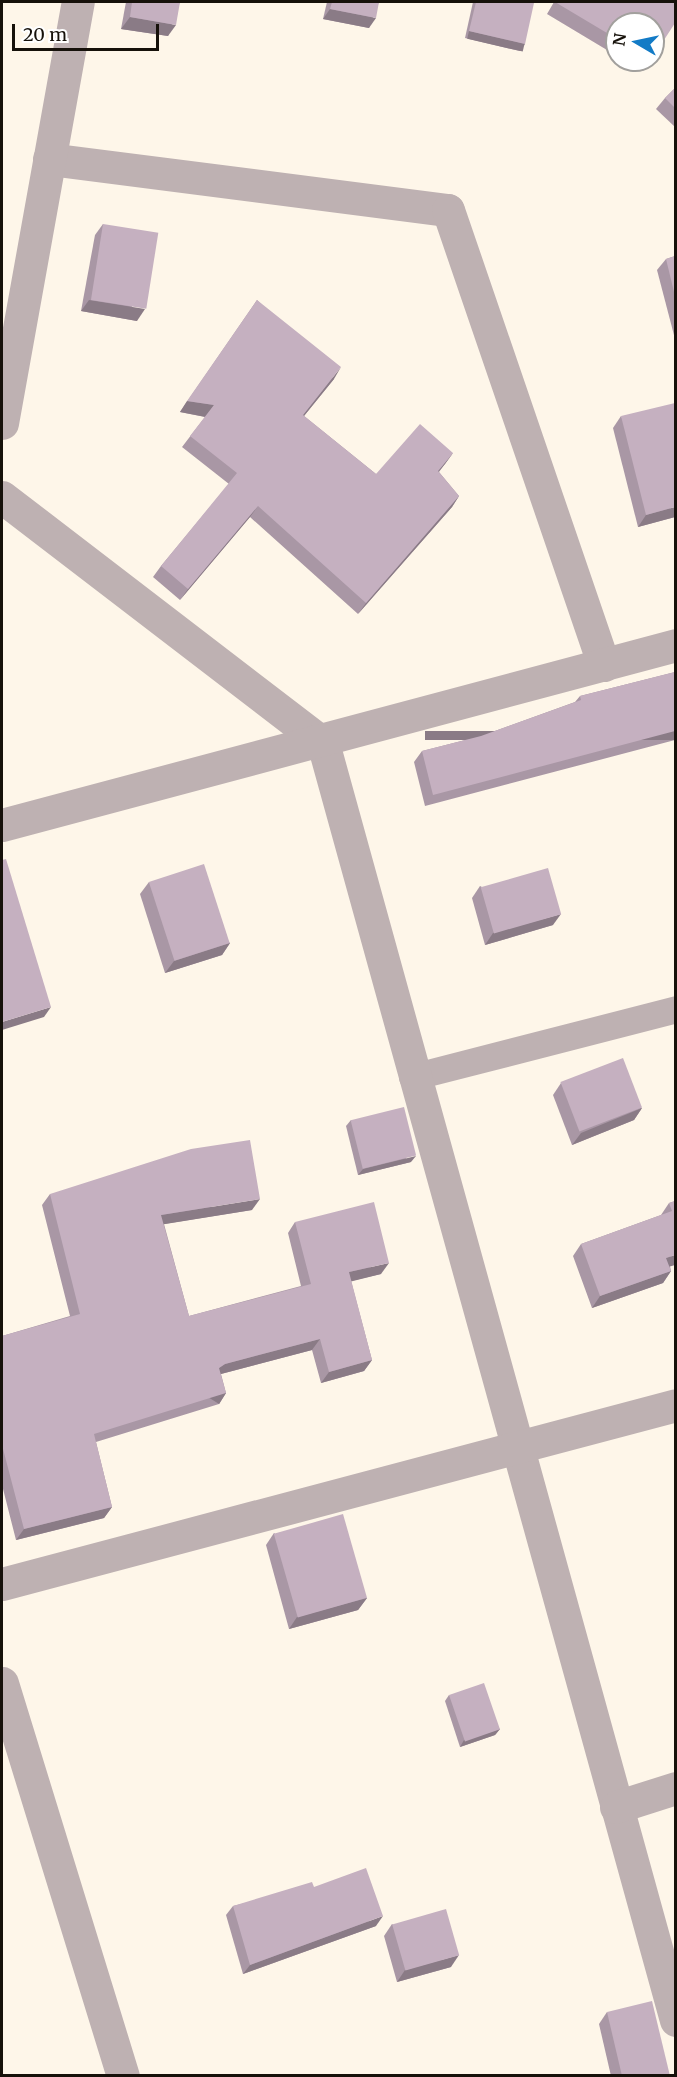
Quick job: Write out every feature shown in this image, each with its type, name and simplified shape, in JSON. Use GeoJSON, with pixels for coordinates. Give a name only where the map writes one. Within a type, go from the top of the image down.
{"type":"FeatureCollection","features":[{"type":"Feature","properties":{"kind":"street"},"geometry":{"type":"LineString","coordinates":[[2,423],[78,2]]}},
{"type":"Feature","properties":{"kind":"street"},"geometry":{"type":"LineString","coordinates":[[49,159],[448,210],[604,665]]}},
{"type":"Feature","properties":{"kind":"street"},"geometry":{"type":"LineString","coordinates":[[2,497],[322,743],[412,1077],[675,2020]]}},
{"type":"Feature","properties":{"kind":"street"},"geometry":{"type":"LineString","coordinates":[[2,825],[322,743],[675,645]]}},
{"type":"Feature","properties":{"kind":"street"},"geometry":{"type":"LineString","coordinates":[[2,1584],[675,1405]]}},
{"type":"Feature","properties":{"kind":"street"},"geometry":{"type":"LineString","coordinates":[[2,1683],[123,2076]]}},
{"type":"Feature","properties":{"kind":"street"},"geometry":{"type":"LineString","coordinates":[[616,1807],[675,1788]]}},
{"type":"Feature","properties":{"kind":"lane"},"geometry":{"type":"LineString","coordinates":[[412,1077],[675,1009]]}},
{"type":"Feature","properties":{"kind":"building"},"geometry":{"type":"Polygon","coordinates":[[[132,2],[180,2],[176,25],[130,17],[132,2]]]}},
{"type":"Feature","properties":{"kind":"building"},"geometry":{"type":"Polygon","coordinates":[[[332,2],[379,2],[376,18],[330,9],[332,2]]]}},
{"type":"Feature","properties":{"kind":"building"},"geometry":{"type":"Polygon","coordinates":[[[476,2],[534,3],[525,44],[469,31],[476,2]]]}},
{"type":"Feature","properties":{"kind":"building"},"geometry":{"type":"Polygon","coordinates":[[[555,2],[675,2],[675,23],[665,38],[665,12],[605,12],[605,32],[555,2]]]}},
{"type":"Feature","properties":{"kind":"building"},"geometry":{"type":"Polygon","coordinates":[[[675,88],[675,108],[665,98],[675,88]]]}},
{"type":"Feature","properties":{"kind":"building"},"geometry":{"type":"Polygon","coordinates":[[[103,224],[158,233],[146,309],[91,300],[103,224]]]}},
{"type":"Feature","properties":{"kind":"building"},"geometry":{"type":"Polygon","coordinates":[[[675,256],[675,296],[666,259],[675,256]]]}},
{"type":"Feature","properties":{"kind":"building"},"geometry":{"type":"Polygon","coordinates":[[[257,300],[341,367],[303,415],[376,474],[420,424],[453,453],[438,471],[459,496],[366,603],[258,506],[188,589],[161,566],[237,473],[190,436],[214,405],[187,401],[257,300]]]}},
{"type":"Feature","properties":{"kind":"building"},"geometry":{"type":"Polygon","coordinates":[[[675,403],[675,507],[646,515],[621,416],[675,403]]]}},
{"type":"Feature","properties":{"kind":"building"},"geometry":{"type":"Polygon","coordinates":[[[675,672],[675,731],[433,795],[422,751],[481,736],[581,700],[580,696],[675,672]]]}},
{"type":"Feature","properties":{"kind":"building"},"geometry":{"type":"Polygon","coordinates":[[[6,859],[51,1007],[2,1022],[2,860],[6,859]]]}},
{"type":"Feature","properties":{"kind":"building"},"geometry":{"type":"Polygon","coordinates":[[[204,864],[230,943],[174,961],[149,882],[204,864]]]}},
{"type":"Feature","properties":{"kind":"building"},"geometry":{"type":"Polygon","coordinates":[[[548,868],[561,914],[494,933],[481,887],[548,868]]]}},
{"type":"Feature","properties":{"kind":"building"},"geometry":{"type":"Polygon","coordinates":[[[623,1058],[642,1107],[579,1131],[560,1082],[623,1058]]]}},
{"type":"Feature","properties":{"kind":"building"},"geometry":{"type":"Polygon","coordinates":[[[404,1107],[416,1156],[363,1169],[351,1120],[404,1107]]]}},
{"type":"Feature","properties":{"kind":"building"},"geometry":{"type":"Polygon","coordinates":[[[250,1140],[260,1199],[161,1215],[189,1316],[311,1284],[295,1222],[374,1202],[389,1263],[349,1272],[372,1360],[329,1372],[320,1339],[225,1364],[219,1368],[226,1393],[94,1434],[112,1507],[24,1529],[2,1445],[2,1336],[80,1314],[50,1194],[191,1149],[250,1140]]]}},
{"type":"Feature","properties":{"kind":"building"},"geometry":{"type":"Polygon","coordinates":[[[675,1201],[675,1255],[666,1258],[671,1271],[600,1296],[581,1244],[672,1211],[669,1203],[675,1201]]]}},
{"type":"Feature","properties":{"kind":"building"},"geometry":{"type":"Polygon","coordinates":[[[343,1514],[367,1598],[298,1617],[274,1534],[343,1514]]]}},
{"type":"Feature","properties":{"kind":"building"},"geometry":{"type":"Polygon","coordinates":[[[484,1683],[500,1729],[465,1741],[449,1695],[484,1683]]]}},
{"type":"Feature","properties":{"kind":"building"},"geometry":{"type":"Polygon","coordinates":[[[366,1868],[383,1916],[250,1965],[233,1906],[312,1882],[314,1887],[366,1868]]]}},
{"type":"Feature","properties":{"kind":"building"},"geometry":{"type":"Polygon","coordinates":[[[446,1909],[459,1955],[405,1971],[392,1924],[446,1909]]]}},
{"type":"Feature","properties":{"kind":"building"},"geometry":{"type":"Polygon","coordinates":[[[652,2001],[670,2076],[622,2076],[607,2012],[652,2001]]]}}]}
